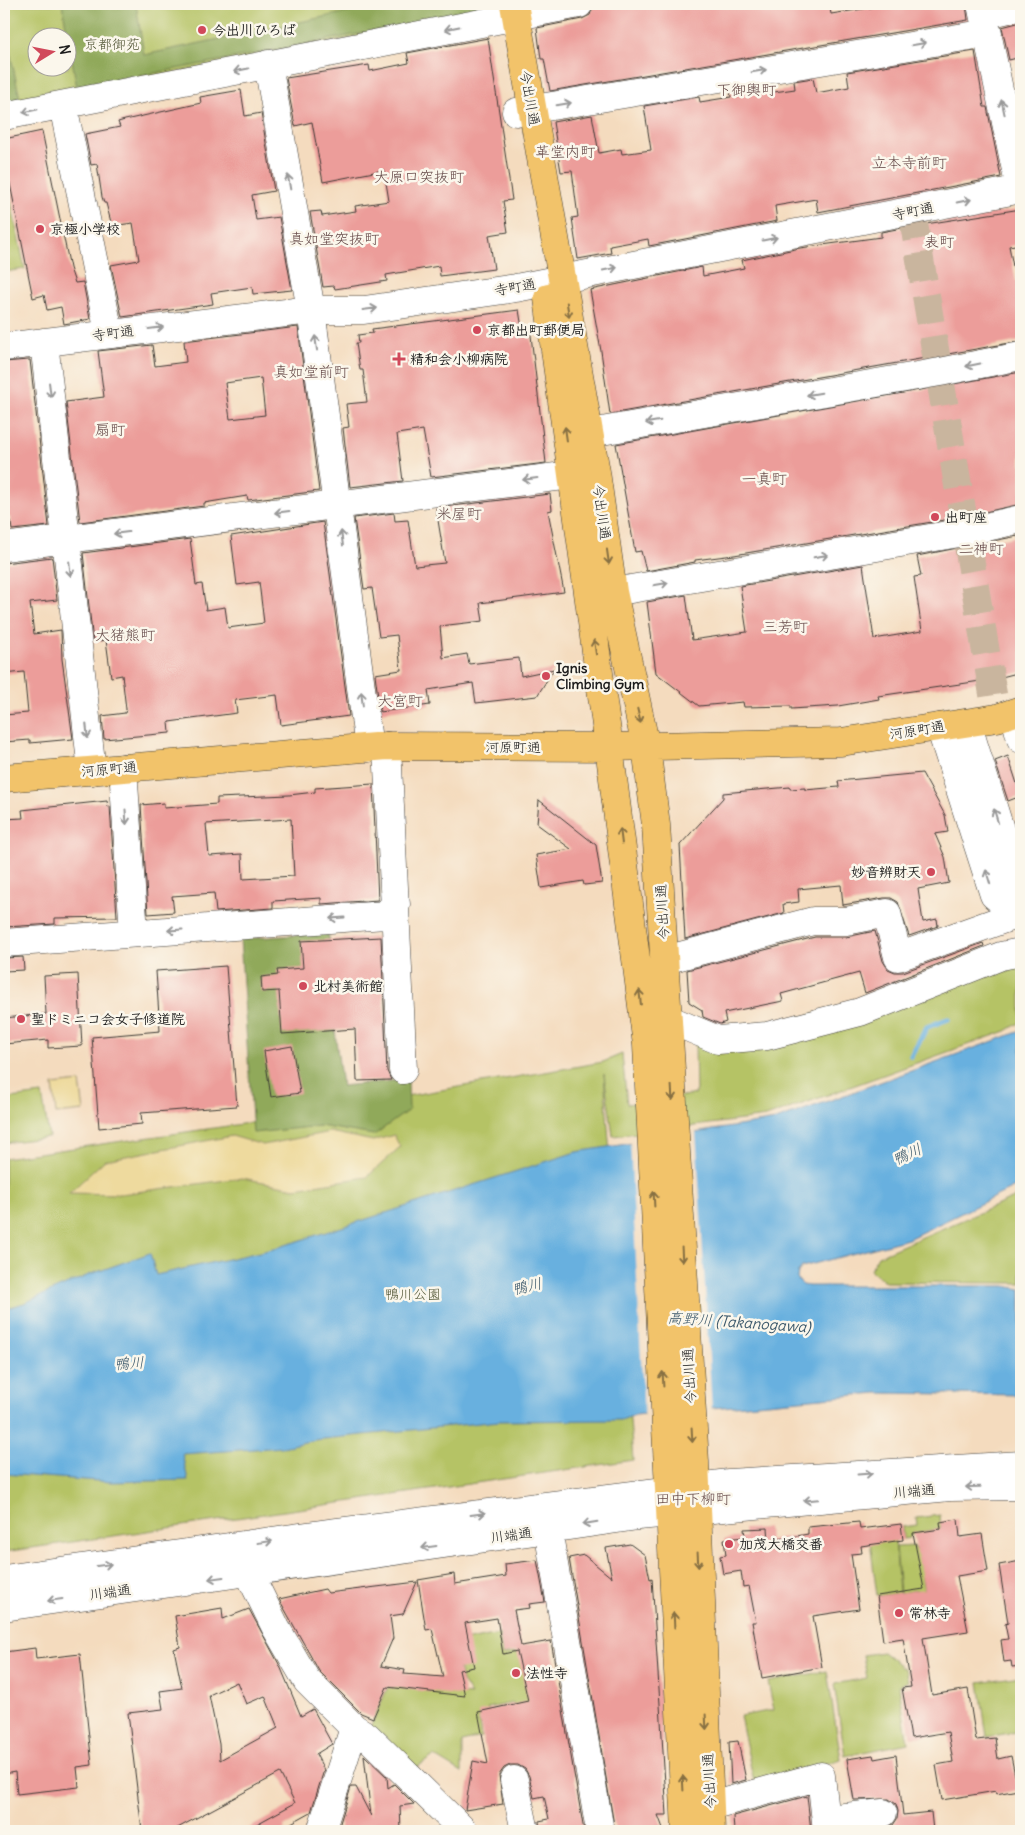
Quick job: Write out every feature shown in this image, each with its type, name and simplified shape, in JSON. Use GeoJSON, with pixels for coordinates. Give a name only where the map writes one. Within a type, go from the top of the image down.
{"type":"FeatureCollection","features":[{"type":"Feature","properties":{"kind":"main road","name":"今出川通"},"geometry":{"type":"LineString","coordinates":[[507,11],[554,280],[584,473],[609,747],[661,1036],[695,1486],[711,1819]]}},
{"type":"Feature","properties":{"kind":"main road","name":"今出川通"},"geometry":{"type":"LineString","coordinates":[[554,280],[590,433],[584,473],[613,592],[646,747],[658,849],[664,960],[661,1036],[667,1463],[686,1831]]}},
{"type":"Feature","properties":{"kind":"main road","name":"河原町通"},"geometry":{"type":"LineString","coordinates":[[4,778],[378,747],[646,747],[841,742],[967,723],[1018,711]]}},
{"type":"Feature","properties":{"kind":"street"},"geometry":{"type":"LineString","coordinates":[[4,116],[268,64],[507,11],[579,4]]}},
{"type":"Feature","properties":{"kind":"street"},"geometry":{"type":"LineString","coordinates":[[524,110],[984,17],[1021,6]]}},
{"type":"Feature","properties":{"kind":"street"},"geometry":{"type":"LineString","coordinates":[[984,17],[1021,189]]}},
{"type":"Feature","properties":{"kind":"street"},"geometry":{"type":"LineString","coordinates":[[268,64],[311,310],[337,504],[378,747],[403,1070]]}},
{"type":"Feature","properties":{"kind":"street"},"geometry":{"type":"LineString","coordinates":[[63,105],[109,333]]}},
{"type":"Feature","properties":{"kind":"street","name":"寺町通"},"geometry":{"type":"LineString","coordinates":[[4,347],[311,310],[364,310],[516,288],[1021,189]]}},
{"type":"Feature","properties":{"kind":"street"},"geometry":{"type":"LineString","coordinates":[[44,342],[92,771]]}},
{"type":"Feature","properties":{"kind":"street"},"geometry":{"type":"LineString","coordinates":[[590,433],[940,372],[1021,356]]}},
{"type":"Feature","properties":{"kind":"street"},"geometry":{"type":"LineString","coordinates":[[4,547],[584,473]]}},
{"type":"Feature","properties":{"kind":"street"},"geometry":{"type":"LineString","coordinates":[[613,592],[955,533],[1021,519]]}},
{"type":"Feature","properties":{"kind":"street"},"geometry":{"type":"LineString","coordinates":[[1018,711],[1021,739]]}},
{"type":"Feature","properties":{"kind":"street"},"geometry":{"type":"LineString","coordinates":[[967,723],[1018,887],[1020,916]]}},
{"type":"Feature","properties":{"kind":"street"},"geometry":{"type":"LineString","coordinates":[[940,727],[994,894],[1020,916]]}},
{"type":"Feature","properties":{"kind":"street"},"geometry":{"type":"LineString","coordinates":[[123,768],[134,934]]}},
{"type":"Feature","properties":{"kind":"street"},"geometry":{"type":"LineString","coordinates":[[4,943],[134,934],[390,910]]}},
{"type":"Feature","properties":{"kind":"street"},"geometry":{"type":"LineString","coordinates":[[664,960],[814,921],[846,921],[887,913],[898,957],[1020,916]]}},
{"type":"Feature","properties":{"kind":"street"},"geometry":{"type":"LineString","coordinates":[[661,1036],[718,1040],[767,1036],[860,1012],[1001,956],[1021,952]]}},
{"type":"Feature","properties":{"kind":"street","name":"川端通"},"geometry":{"type":"LineString","coordinates":[[4,1607],[249,1574],[548,1530],[669,1502],[695,1486],[1021,1465]]}},
{"type":"Feature","properties":{"kind":"street","name":"川端通"},"geometry":{"type":"LineString","coordinates":[[695,1486],[1021,1486]]}},
{"type":"Feature","properties":{"kind":"street","name":"川端通"},"geometry":{"type":"LineString","coordinates":[[4,1579],[328,1533],[669,1502]]}},
{"type":"Feature","properties":{"kind":"street"},"geometry":{"type":"LineString","coordinates":[[548,1530],[600,1831]]}},
{"type":"Feature","properties":{"kind":"street"},"geometry":{"type":"LineString","coordinates":[[249,1574],[276,1628],[307,1680],[354,1728],[367,1736],[464,1831]]}},
{"type":"Feature","properties":{"kind":"street"},"geometry":{"type":"LineString","coordinates":[[321,1831],[354,1728]]}},
{"type":"Feature","properties":{"kind":"street"},"geometry":{"type":"LineString","coordinates":[[711,1819],[821,1776],[826,1825],[883,1813]]}},
{"type":"Feature","properties":{"kind":"street"},"geometry":{"type":"LineString","coordinates":[[514,1780],[526,1831]]}},
{"type":"Feature","properties":{"kind":"green space","name":"京都御苑"},"geometry":{"type":"Polygon","coordinates":[[[4,4],[479,4],[481,13],[4,106],[4,4]]]}},
{"type":"Feature","properties":{"kind":"green space"},"geometry":{"type":"Polygon","coordinates":[[[62,4],[136,4],[144,55],[385,4],[477,4],[479,11],[77,88],[75,78],[78,78],[78,28],[66,28],[62,4]]]}},
{"type":"Feature","properties":{"kind":"green space"},"geometry":{"type":"Polygon","coordinates":[[[4,24],[20,99],[4,103],[4,24]]]}},
{"type":"Feature","properties":{"kind":"green space"},"geometry":{"type":"Polygon","coordinates":[[[4,169],[25,269],[4,272],[4,169]]]}},
{"type":"Feature","properties":{"kind":"green space"},"geometry":{"type":"Polygon","coordinates":[[[328,933],[336,1040],[342,1086],[408,1079],[409,1110],[374,1135],[320,1126],[253,1133],[240,939],[328,933]]]}},
{"type":"Feature","properties":{"kind":"green space","name":"鴨川公園"},"geometry":{"type":"Polygon","coordinates":[[[1016,963],[1021,969],[1021,1022],[1006,1031],[766,1117],[613,1136],[604,1074],[633,1460],[4,1552],[4,1158],[256,1122],[603,1062],[622,1054],[627,1104],[696,1094],[695,1044],[1016,963]]]}},
{"type":"Feature","properties":{"kind":"green space"},"geometry":{"type":"Polygon","coordinates":[[[42,1094],[49,1137],[4,1143],[4,1099],[42,1094]]]}},
{"type":"Feature","properties":{"kind":"green space"},"geometry":{"type":"Polygon","coordinates":[[[1021,1195],[1021,1283],[885,1282],[870,1270],[878,1256],[1021,1195]]]}},
{"type":"Feature","properties":{"kind":"green space"},"geometry":{"type":"Polygon","coordinates":[[[940,1515],[941,1529],[913,1533],[910,1538],[903,1539],[902,1527],[917,1525],[916,1518],[940,1515]]]}},
{"type":"Feature","properties":{"kind":"green space"},"geometry":{"type":"Polygon","coordinates":[[[869,1534],[895,1540],[899,1593],[877,1596],[869,1534]]]}},
{"type":"Feature","properties":{"kind":"green space"},"geometry":{"type":"Polygon","coordinates":[[[944,1545],[922,1578],[925,1597],[917,1590],[900,1593],[896,1547],[914,1546],[915,1549],[944,1545]]]}},
{"type":"Feature","properties":{"kind":"green space"},"geometry":{"type":"Polygon","coordinates":[[[499,1634],[502,1655],[522,1652],[537,1717],[514,1709],[513,1703],[488,1708],[488,1714],[478,1716],[481,1737],[462,1742],[462,1773],[434,1756],[412,1770],[369,1730],[388,1687],[471,1695],[462,1681],[454,1643],[499,1634]]]}},
{"type":"Feature","properties":{"kind":"green space"},"geometry":{"type":"Polygon","coordinates":[[[883,1652],[905,1669],[908,1681],[899,1686],[908,1743],[845,1756],[834,1684],[867,1678],[863,1655],[883,1652]]]}},
{"type":"Feature","properties":{"kind":"green space"},"geometry":{"type":"Polygon","coordinates":[[[827,1671],[841,1759],[755,1787],[740,1716],[774,1710],[768,1682],[827,1671]]]}},
{"type":"Feature","properties":{"kind":"green space"},"geometry":{"type":"Polygon","coordinates":[[[1021,1676],[1021,1731],[987,1737],[979,1682],[1021,1676]]]}},
{"type":"Feature","properties":{"kind":"sand"},"geometry":{"type":"Polygon","coordinates":[[[80,1082],[84,1111],[56,1114],[53,1085],[80,1082]]]}},
{"type":"Feature","properties":{"kind":"sand"},"geometry":{"type":"Polygon","coordinates":[[[330,1132],[373,1141],[394,1135],[400,1147],[367,1177],[295,1188],[242,1178],[121,1194],[69,1193],[105,1160],[232,1136],[263,1145],[330,1132]]]}},
{"type":"Feature","properties":{"kind":"water"},"geometry":{"type":"Polygon","coordinates":[[[1021,1031],[1021,1184],[908,1239],[802,1267],[798,1272],[797,1279],[803,1285],[809,1286],[1005,1286],[1021,1289],[1021,1395],[877,1393],[635,1415],[621,1420],[499,1421],[314,1440],[283,1447],[182,1454],[188,1480],[112,1482],[4,1474],[4,1309],[24,1303],[91,1274],[150,1253],[156,1275],[273,1249],[576,1152],[776,1120],[1021,1031]]]}},
{"type":"Feature","properties":{"kind":"pier"},"geometry":{"type":"Polygon","coordinates":[[[696,1130],[712,1411],[644,1417],[630,1141],[696,1130]]]}},
{"type":"Feature","properties":{"kind":"building"},"geometry":{"type":"Polygon","coordinates":[[[594,4],[829,4],[831,14],[895,4],[966,4],[968,20],[550,91],[544,59],[541,59],[537,28],[582,19],[590,15],[594,4]]]}},
{"type":"Feature","properties":{"kind":"building"},"geometry":{"type":"Polygon","coordinates":[[[1021,22],[1021,57],[1009,60],[1002,27],[1021,22]]]}},
{"type":"Feature","properties":{"kind":"building"},"geometry":{"type":"Polygon","coordinates":[[[488,38],[512,200],[503,201],[508,232],[489,235],[494,269],[440,276],[439,266],[386,275],[387,281],[335,289],[334,286],[323,287],[310,212],[321,211],[322,216],[356,211],[355,206],[389,201],[384,170],[323,182],[312,122],[295,126],[286,78],[369,65],[370,71],[409,63],[407,53],[488,38]]]}},
{"type":"Feature","properties":{"kind":"building"},"geometry":{"type":"Polygon","coordinates":[[[975,51],[984,107],[987,107],[1001,177],[818,212],[816,199],[775,206],[777,221],[649,246],[648,239],[610,246],[611,253],[578,259],[572,218],[578,217],[572,171],[561,172],[553,122],[592,115],[599,153],[621,149],[622,154],[651,150],[644,106],[699,97],[700,102],[731,97],[730,92],[759,87],[760,94],[795,89],[794,81],[813,78],[816,93],[849,87],[847,72],[975,51]]]}},
{"type":"Feature","properties":{"kind":"building"},"geometry":{"type":"Polygon","coordinates":[[[241,90],[245,116],[261,113],[274,191],[252,195],[256,220],[279,217],[292,290],[253,294],[252,287],[211,293],[213,304],[122,317],[111,265],[139,260],[133,223],[112,226],[106,203],[104,203],[102,197],[97,164],[91,165],[85,134],[120,127],[118,122],[125,120],[201,103],[200,97],[241,90]]]}},
{"type":"Feature","properties":{"kind":"building"},"geometry":{"type":"Polygon","coordinates":[[[42,131],[70,268],[75,283],[83,282],[90,319],[64,324],[61,307],[47,310],[44,295],[33,298],[4,154],[4,139],[42,131]]]}},
{"type":"Feature","properties":{"kind":"building"},"geometry":{"type":"Polygon","coordinates":[[[1021,209],[1021,244],[1009,246],[1016,281],[1021,280],[1021,341],[610,414],[590,290],[702,267],[703,276],[744,268],[742,260],[800,248],[881,237],[881,232],[913,226],[1021,209]]]}},
{"type":"Feature","properties":{"kind":"building"},"geometry":{"type":"Polygon","coordinates":[[[519,310],[522,328],[530,327],[546,463],[431,477],[423,430],[397,434],[403,481],[350,487],[343,428],[349,427],[346,404],[367,402],[363,370],[360,370],[356,343],[359,343],[358,335],[373,333],[372,329],[519,310]]]}},
{"type":"Feature","properties":{"kind":"building"},"geometry":{"type":"Polygon","coordinates":[[[298,327],[319,491],[248,500],[247,496],[204,503],[204,506],[80,522],[66,402],[104,397],[98,351],[152,345],[155,366],[186,362],[184,341],[298,327]],[[261,378],[225,383],[230,419],[265,415],[261,378]]]}},
{"type":"Feature","properties":{"kind":"building"},"geometry":{"type":"Polygon","coordinates":[[[30,360],[49,526],[12,530],[10,517],[4,518],[4,362],[30,360]]]}},
{"type":"Feature","properties":{"kind":"building"},"geometry":{"type":"Polygon","coordinates":[[[1021,372],[1021,504],[962,517],[695,560],[695,562],[646,571],[641,551],[635,552],[616,444],[1021,372]]]}},
{"type":"Feature","properties":{"kind":"building"},"geometry":{"type":"Polygon","coordinates":[[[550,494],[552,510],[548,511],[564,592],[480,603],[483,621],[440,626],[443,658],[467,654],[469,664],[519,658],[521,676],[554,669],[537,696],[476,703],[473,683],[428,690],[430,705],[380,712],[375,674],[401,670],[397,635],[379,637],[372,588],[364,589],[354,518],[394,513],[395,521],[408,520],[415,566],[445,563],[436,508],[550,494]]]}},
{"type":"Feature","properties":{"kind":"building"},"geometry":{"type":"Polygon","coordinates":[[[323,522],[349,716],[281,725],[277,695],[235,700],[237,713],[169,722],[170,733],[104,739],[102,716],[125,713],[126,709],[122,675],[111,677],[106,640],[93,642],[83,553],[190,539],[196,585],[202,584],[206,610],[225,607],[228,628],[264,623],[259,582],[237,585],[231,536],[323,522]]]}},
{"type":"Feature","properties":{"kind":"building"},"geometry":{"type":"Polygon","coordinates":[[[1018,536],[1019,542],[1021,541],[1021,672],[994,679],[878,696],[879,699],[838,706],[791,709],[791,706],[744,707],[743,702],[699,706],[656,673],[647,602],[686,595],[692,640],[747,632],[740,586],[863,565],[874,639],[922,631],[914,577],[921,576],[917,556],[1018,536]]]}},
{"type":"Feature","properties":{"kind":"building"},"geometry":{"type":"Polygon","coordinates":[[[52,557],[57,600],[30,603],[34,634],[61,630],[62,659],[73,739],[30,743],[30,740],[4,742],[4,715],[28,713],[24,672],[4,674],[4,563],[52,557]]]}},
{"type":"Feature","properties":{"kind":"building"},"geometry":{"type":"Polygon","coordinates":[[[1008,756],[1021,796],[1008,801],[995,761],[1008,756]]]}},
{"type":"Feature","properties":{"kind":"building"},"geometry":{"type":"Polygon","coordinates":[[[922,773],[945,815],[948,832],[935,834],[945,857],[949,883],[918,889],[923,922],[937,919],[938,926],[909,936],[898,902],[891,898],[884,898],[843,905],[841,885],[798,889],[799,902],[783,904],[784,913],[685,939],[680,845],[723,798],[723,793],[790,787],[790,789],[805,788],[805,790],[839,787],[838,781],[922,773]]]}},
{"type":"Feature","properties":{"kind":"building"},"geometry":{"type":"Polygon","coordinates":[[[373,784],[378,900],[321,904],[321,898],[273,901],[273,908],[216,912],[214,893],[172,896],[174,912],[148,914],[141,805],[164,803],[164,808],[217,804],[217,798],[289,795],[315,792],[315,788],[373,784]],[[291,819],[206,824],[209,856],[242,854],[243,879],[294,876],[291,819]]]}},
{"type":"Feature","properties":{"kind":"building"},"geometry":{"type":"Polygon","coordinates":[[[539,800],[596,845],[602,883],[584,885],[583,881],[541,888],[536,855],[571,849],[537,824],[539,800]]]}},
{"type":"Feature","properties":{"kind":"building"},"geometry":{"type":"Polygon","coordinates":[[[107,801],[108,807],[110,806],[117,917],[55,918],[55,924],[4,927],[4,819],[23,818],[22,810],[107,801]]]}},
{"type":"Feature","properties":{"kind":"building"},"geometry":{"type":"Polygon","coordinates":[[[875,931],[883,961],[888,969],[895,972],[903,972],[983,943],[984,946],[865,993],[859,973],[781,994],[783,1001],[724,1013],[726,1022],[720,1024],[703,1017],[702,1010],[689,1002],[687,970],[815,937],[846,937],[875,931]]]}},
{"type":"Feature","properties":{"kind":"building"},"geometry":{"type":"Polygon","coordinates":[[[381,937],[387,1071],[391,1080],[357,1081],[355,1029],[282,1034],[279,991],[262,992],[261,977],[278,975],[277,970],[303,968],[301,941],[381,937]]]}},
{"type":"Feature","properties":{"kind":"building"},"geometry":{"type":"Polygon","coordinates":[[[23,957],[24,970],[4,971],[4,958],[23,957]]]}},
{"type":"Feature","properties":{"kind":"building"},"geometry":{"type":"Polygon","coordinates":[[[226,966],[237,1106],[141,1113],[142,1124],[99,1128],[92,1037],[160,1031],[156,971],[226,966]]]}},
{"type":"Feature","properties":{"kind":"building"},"geometry":{"type":"Polygon","coordinates":[[[78,974],[82,1046],[48,1048],[48,1040],[4,1044],[4,1018],[46,1014],[44,976],[78,974]]]}},
{"type":"Feature","properties":{"kind":"building"},"geometry":{"type":"Polygon","coordinates":[[[292,1046],[300,1093],[271,1097],[264,1051],[292,1046]]]}},
{"type":"Feature","properties":{"kind":"building"},"geometry":{"type":"Polygon","coordinates":[[[958,1519],[960,1537],[982,1534],[988,1571],[957,1576],[968,1631],[923,1638],[932,1695],[968,1689],[976,1740],[995,1738],[998,1759],[1011,1756],[1018,1790],[996,1794],[996,1791],[942,1800],[936,1765],[953,1762],[948,1732],[911,1738],[902,1688],[911,1687],[903,1638],[883,1641],[877,1596],[924,1589],[913,1533],[941,1529],[940,1522],[958,1519]]]}},
{"type":"Feature","properties":{"kind":"building"},"geometry":{"type":"Polygon","coordinates":[[[859,1522],[860,1529],[901,1524],[903,1540],[861,1546],[862,1553],[851,1554],[859,1609],[813,1616],[822,1667],[762,1678],[752,1622],[756,1622],[749,1586],[743,1587],[741,1571],[723,1574],[720,1556],[726,1555],[724,1539],[745,1537],[744,1529],[768,1528],[769,1541],[808,1534],[808,1527],[859,1522]]]}},
{"type":"Feature","properties":{"kind":"building"},"geometry":{"type":"Polygon","coordinates":[[[630,1544],[645,1555],[650,1579],[652,1578],[667,1815],[658,1815],[664,1831],[615,1831],[569,1558],[584,1555],[612,1578],[606,1548],[630,1544]]]}},
{"type":"Feature","properties":{"kind":"building"},"geometry":{"type":"Polygon","coordinates":[[[537,1560],[545,1602],[529,1604],[530,1608],[514,1610],[521,1646],[551,1641],[584,1831],[540,1831],[539,1821],[549,1819],[544,1796],[534,1798],[529,1776],[525,1769],[518,1765],[510,1765],[504,1768],[499,1775],[503,1804],[465,1810],[473,1761],[488,1764],[478,1712],[528,1701],[517,1651],[503,1654],[497,1618],[465,1623],[474,1667],[459,1670],[465,1696],[387,1687],[373,1718],[361,1713],[319,1671],[279,1599],[325,1589],[328,1593],[417,1582],[403,1614],[390,1616],[393,1638],[381,1666],[405,1670],[404,1674],[443,1677],[432,1629],[426,1630],[418,1580],[454,1574],[455,1584],[506,1576],[505,1564],[537,1560]]]}},
{"type":"Feature","properties":{"kind":"building"},"geometry":{"type":"Polygon","coordinates":[[[1021,1561],[1021,1666],[1012,1667],[1011,1661],[1004,1662],[1001,1640],[1008,1639],[1005,1624],[1008,1623],[999,1565],[1021,1561]]]}},
{"type":"Feature","properties":{"kind":"building"},"geometry":{"type":"Polygon","coordinates":[[[222,1608],[223,1619],[249,1609],[280,1666],[301,1716],[313,1709],[332,1744],[316,1754],[324,1770],[311,1812],[284,1827],[285,1831],[244,1831],[295,1803],[280,1773],[172,1831],[142,1831],[128,1713],[163,1709],[160,1691],[182,1688],[174,1649],[180,1647],[175,1616],[222,1608]],[[237,1682],[209,1695],[219,1744],[220,1760],[278,1728],[265,1696],[246,1704],[237,1682]]]}},
{"type":"Feature","properties":{"kind":"building"},"geometry":{"type":"Polygon","coordinates":[[[35,1648],[36,1659],[80,1654],[92,1765],[77,1767],[79,1787],[17,1794],[15,1772],[4,1774],[4,1652],[35,1648]]]}},
{"type":"Feature","properties":{"kind":"building"},"geometry":{"type":"Polygon","coordinates":[[[738,1741],[746,1780],[731,1784],[729,1742],[738,1741]]]}},
{"type":"Feature","properties":{"kind":"building"},"geometry":{"type":"Polygon","coordinates":[[[364,1755],[387,1777],[388,1788],[394,1784],[414,1804],[400,1806],[401,1831],[340,1831],[340,1823],[351,1787],[356,1787],[371,1816],[364,1755]]]}},
{"type":"Feature","properties":{"kind":"building"},"geometry":{"type":"Polygon","coordinates":[[[873,1755],[874,1759],[896,1755],[903,1815],[931,1812],[933,1831],[859,1831],[885,1828],[893,1825],[897,1819],[898,1811],[896,1804],[889,1799],[854,1800],[847,1759],[873,1755]]]}},
{"type":"Feature","properties":{"kind":"building"},"geometry":{"type":"Polygon","coordinates":[[[807,1796],[811,1831],[734,1831],[733,1816],[807,1796]]]}},
{"type":"Feature","properties":{"kind":"waterway"},"geometry":{"type":"LineString","coordinates":[[911,1056],[927,1027],[948,1019]]}},
{"type":"Feature","properties":{"kind":"tunnel"},"geometry":{"type":"LineString","coordinates":[[912,212],[997,718]]}},
{"type":"Feature","properties":{"kind":"place","name":"今出川ひろば"},"geometry":{"type":"Point","coordinates":[202,30]}},
{"type":"Feature","properties":{"kind":"place","name":"京極小学校"},"geometry":{"type":"Point","coordinates":[40,229]}},
{"type":"Feature","properties":{"kind":"place","name":"京都出町郵便局"},"geometry":{"type":"Point","coordinates":[477,330]}},
{"type":"Feature","properties":{"kind":"place","name":"精和会小柳病院"},"geometry":{"type":"Point","coordinates":[399,359]}},
{"type":"Feature","properties":{"kind":"place","name":"出町座"},"geometry":{"type":"Point","coordinates":[935,517]}},
{"type":"Feature","properties":{"kind":"place","name":"Ignis Climbing Gym"},"geometry":{"type":"Point","coordinates":[546,676]}},
{"type":"Feature","properties":{"kind":"place","name":"妙音辨財天"},"geometry":{"type":"Point","coordinates":[931,872]}},
{"type":"Feature","properties":{"kind":"place","name":"北村美術館"},"geometry":{"type":"Point","coordinates":[303,986]}},
{"type":"Feature","properties":{"kind":"place","name":"聖ドミニコ会女子修道院"},"geometry":{"type":"Point","coordinates":[21,1019]}},
{"type":"Feature","properties":{"kind":"place","name":"加茂大橋交番"},"geometry":{"type":"Point","coordinates":[729,1544]}},
{"type":"Feature","properties":{"kind":"place","name":"常林寺"},"geometry":{"type":"Point","coordinates":[899,1613]}},
{"type":"Feature","properties":{"kind":"place","name":"法性寺"},"geometry":{"type":"Point","coordinates":[516,1673]}},
{"type":"Feature","properties":{"kind":"district","name":"下御輿町"},"geometry":{"type":"Point","coordinates":[746,89]}},
{"type":"Feature","properties":{"kind":"district","name":"革堂内町"},"geometry":{"type":"Point","coordinates":[565,151]}},
{"type":"Feature","properties":{"kind":"district","name":"立本寺前町"},"geometry":{"type":"Point","coordinates":[909,162]}},
{"type":"Feature","properties":{"kind":"district","name":"大原口突抜町"},"geometry":{"type":"Point","coordinates":[419,176]}},
{"type":"Feature","properties":{"kind":"district","name":"真如堂突抜町"},"geometry":{"type":"Point","coordinates":[334,238]}},
{"type":"Feature","properties":{"kind":"district","name":"表町"},"geometry":{"type":"Point","coordinates":[939,241]}},
{"type":"Feature","properties":{"kind":"district","name":"真如堂前町"},"geometry":{"type":"Point","coordinates":[311,371]}},
{"type":"Feature","properties":{"kind":"district","name":"扇町"},"geometry":{"type":"Point","coordinates":[110,429]}},
{"type":"Feature","properties":{"kind":"district","name":"一真町"},"geometry":{"type":"Point","coordinates":[764,478]}},
{"type":"Feature","properties":{"kind":"district","name":"米屋町"},"geometry":{"type":"Point","coordinates":[459,513]}},
{"type":"Feature","properties":{"kind":"district","name":"二神町"},"geometry":{"type":"Point","coordinates":[981,548]}},
{"type":"Feature","properties":{"kind":"district","name":"三芳町"},"geometry":{"type":"Point","coordinates":[785,626]}},
{"type":"Feature","properties":{"kind":"district","name":"大猪熊町"},"geometry":{"type":"Point","coordinates":[125,634]}},
{"type":"Feature","properties":{"kind":"district","name":"大宮町"},"geometry":{"type":"Point","coordinates":[400,700]}},
{"type":"Feature","properties":{"kind":"district","name":"田中下柳町"},"geometry":{"type":"Point","coordinates":[693,1498]}},
{"type":"Feature","properties":{"kind":"water label","name":"鴨川"},"geometry":{"type":"Point","coordinates":[907,1154]}},
{"type":"Feature","properties":{"kind":"water label","name":"鴨川"},"geometry":{"type":"Point","coordinates":[527,1286]}},
{"type":"Feature","properties":{"kind":"water label","name":"高野川 (Takanogawa)"},"geometry":{"type":"Point","coordinates":[739,1322]}},
{"type":"Feature","properties":{"kind":"water label","name":"鴨川"},"geometry":{"type":"Point","coordinates":[129,1363]}}]}
